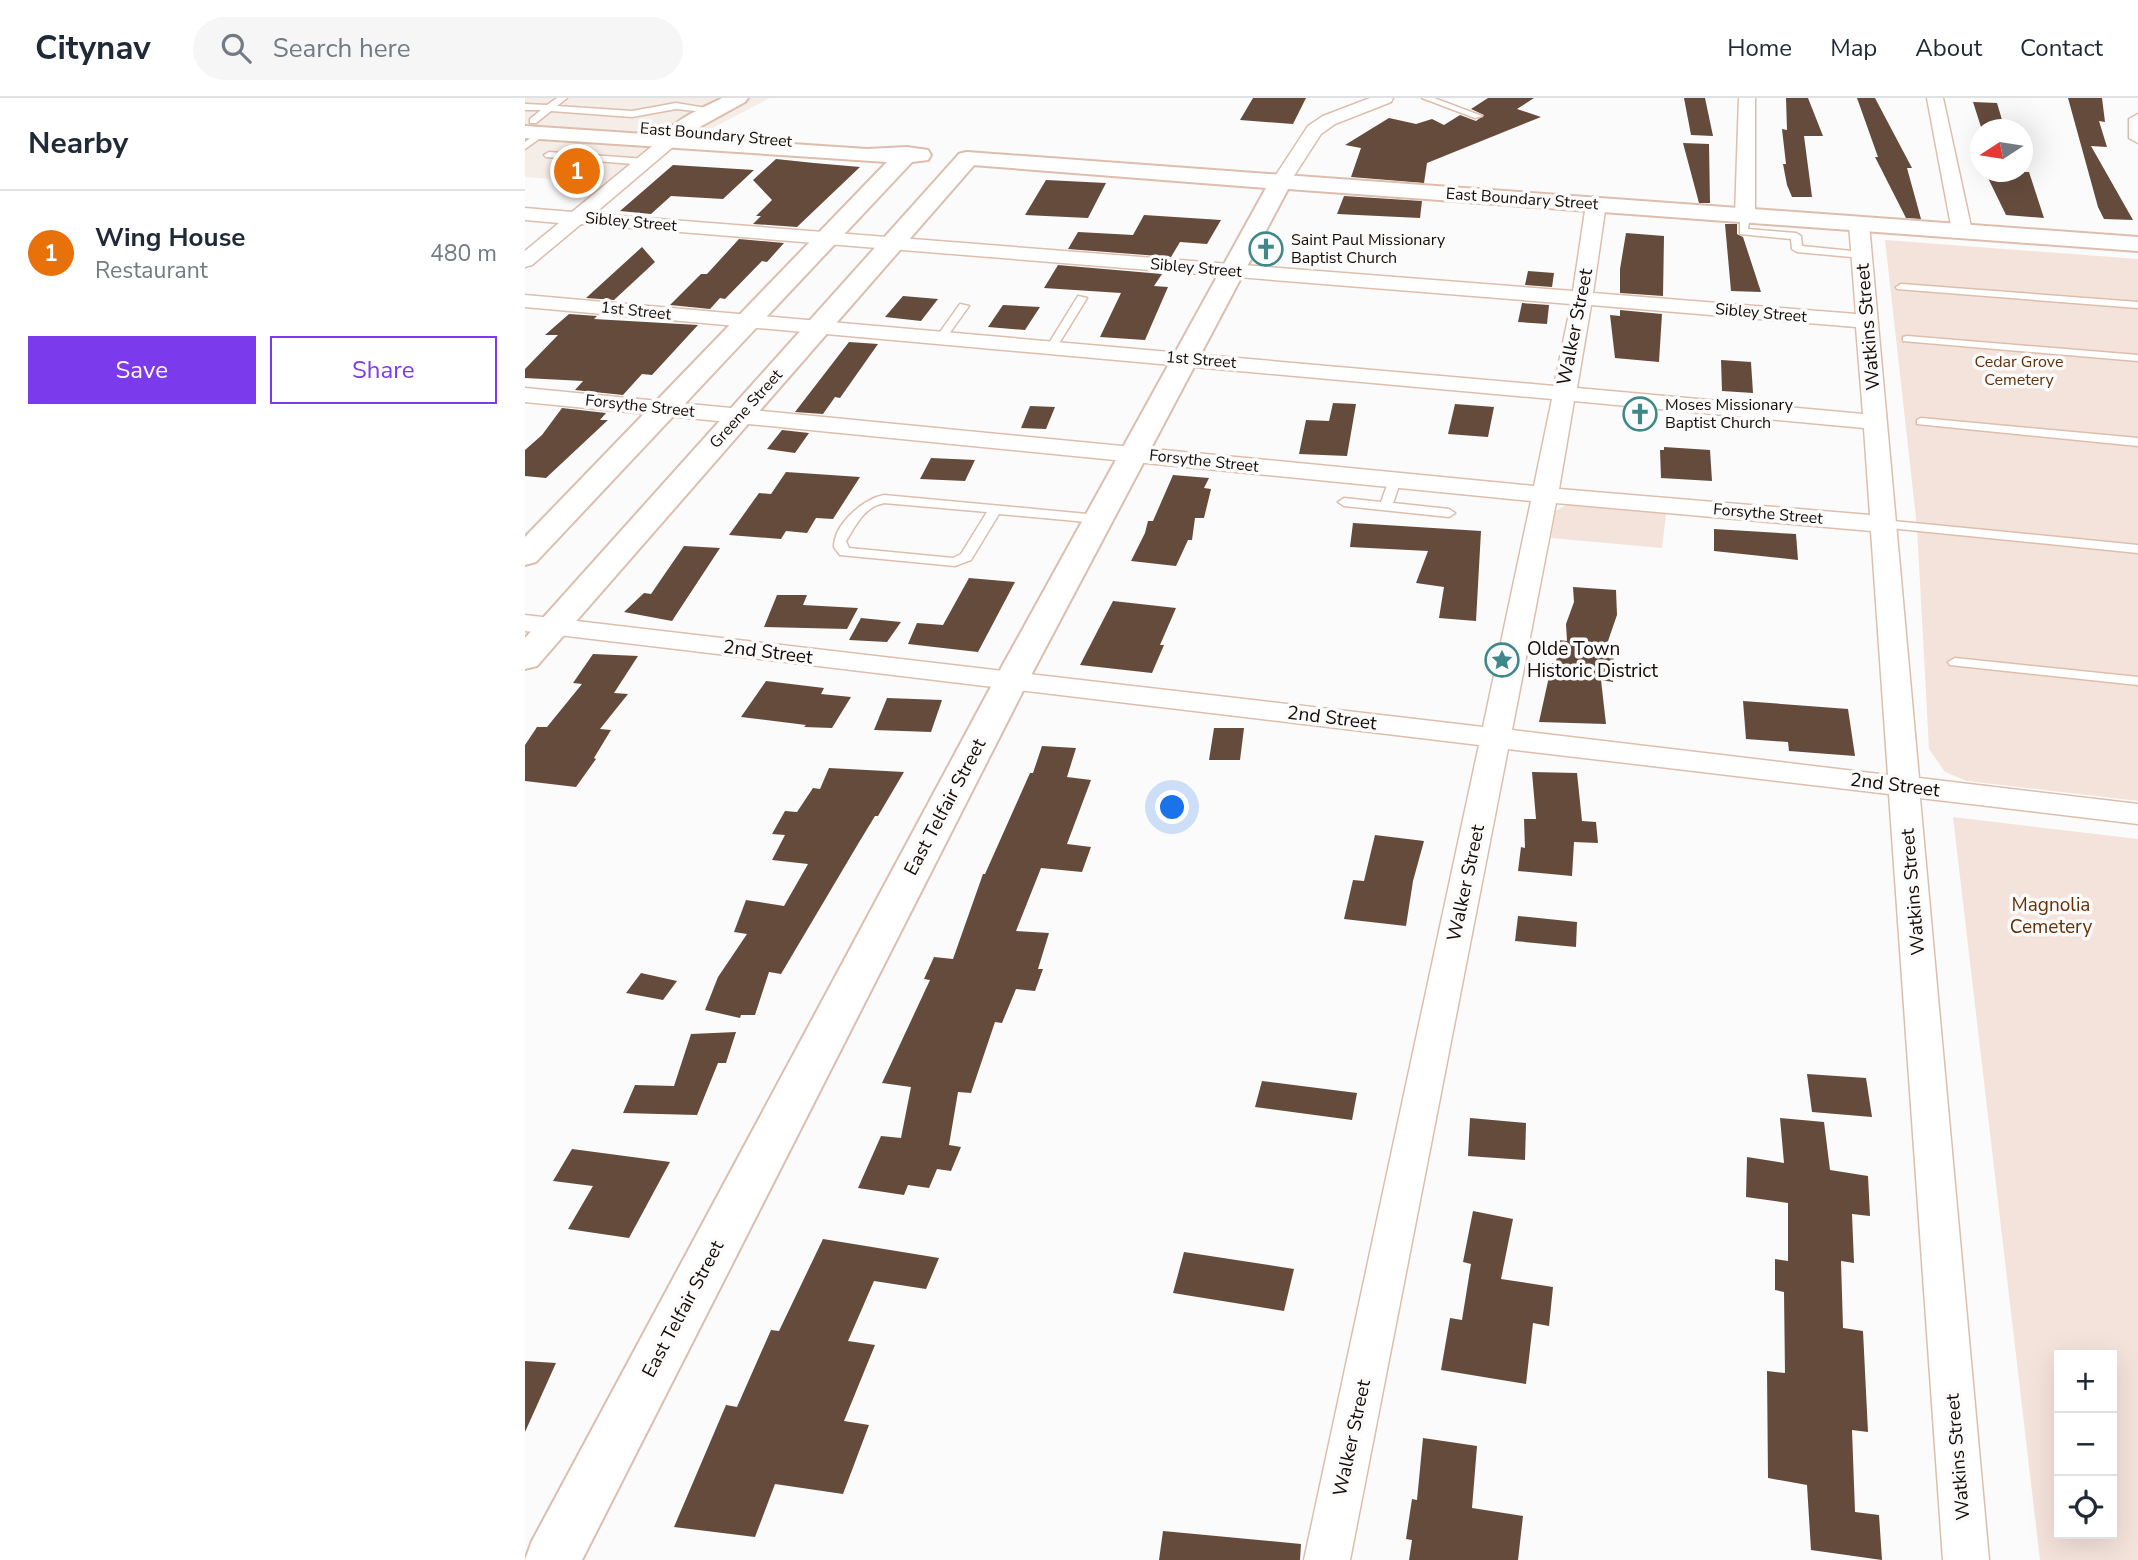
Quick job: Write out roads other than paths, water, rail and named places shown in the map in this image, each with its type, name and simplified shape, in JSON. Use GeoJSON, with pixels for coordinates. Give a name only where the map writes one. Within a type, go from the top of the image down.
{"type":"FeatureCollection","features":[{"type":"Feature","properties":{"kind":"main road"},"geometry":{"type":"LineString","coordinates":[[673,137],[738,98]]}},
{"type":"Feature","properties":{"kind":"main road","name":"East Boundary Street"},"geometry":{"type":"LineString","coordinates":[[537,117],[673,137],[867,156],[907,154],[1745,215],[1860,239],[1962,231],[2138,244]]}},
{"type":"Feature","properties":{"kind":"main road"},"geometry":{"type":"LineString","coordinates":[[525,555],[907,154]]}},
{"type":"Feature","properties":{"kind":"main road","name":"Greene Street"},"geometry":{"type":"LineString","coordinates":[[525,659],[967,159]]}},
{"type":"Feature","properties":{"kind":"main road","name":"East Telfair Street"},"geometry":{"type":"LineString","coordinates":[[552,1560],[1011,681],[1281,181]]}},
{"type":"Feature","properties":{"kind":"street","name":"East Telfair Street"},"geometry":{"type":"LineString","coordinates":[[1281,181],[1314,130],[1342,114],[1385,98]]}},
{"type":"Feature","properties":{"kind":"street"},"geometry":{"type":"LineString","coordinates":[[1745,215],[1747,98]]}},
{"type":"Feature","properties":{"kind":"street"},"geometry":{"type":"LineString","coordinates":[[1935,98],[1962,231]]}},
{"type":"Feature","properties":{"kind":"street"},"geometry":{"type":"LineString","coordinates":[[2138,119],[2138,138]]}},
{"type":"Feature","properties":{"kind":"street"},"geometry":{"type":"LineString","coordinates":[[525,261],[673,137]]}},
{"type":"Feature","properties":{"kind":"street","name":"Walker Street"},"geometry":{"type":"LineString","coordinates":[[1327,1560],[1545,495],[1562,393],[1582,299],[1596,204]]}},
{"type":"Feature","properties":{"kind":"street","name":"Sibley Street"},"geometry":{"type":"LineString","coordinates":[[525,214],[1867,321]]}},
{"type":"Feature","properties":{"kind":"street","name":"Watkins Street"},"geometry":{"type":"LineString","coordinates":[[1860,239],[1966,1560]]}},
{"type":"Feature","properties":{"kind":"street","name":"1st Street"},"geometry":{"type":"LineString","coordinates":[[525,301],[1876,422]]}},
{"type":"Feature","properties":{"kind":"street","name":"Forsythe Street"},"geometry":{"type":"LineString","coordinates":[[525,395],[1545,495],[1883,524]]}},
{"type":"Feature","properties":{"kind":"street","name":"2nd Street"},"geometry":{"type":"LineString","coordinates":[[525,623],[2138,814]]}},
{"type":"Feature","properties":{"kind":"lane"},"geometry":{"type":"LineString","coordinates":[[1426,98],[1478,116]]}},
{"type":"Feature","properties":{"kind":"lane"},"geometry":{"type":"LineString","coordinates":[[537,117],[632,114],[676,106],[714,110]]}},
{"type":"Feature","properties":{"kind":"lane"},"geometry":{"type":"LineString","coordinates":[[537,117],[646,162]]}},
{"type":"Feature","properties":{"kind":"lane"},"geometry":{"type":"LineString","coordinates":[[1901,288],[2138,305]]}},
{"type":"Feature","properties":{"kind":"lane"},"geometry":{"type":"LineString","coordinates":[[1051,348],[1082,298]]}},
{"type":"Feature","properties":{"kind":"lane"},"geometry":{"type":"LineString","coordinates":[[940,339],[964,306]]}},
{"type":"Feature","properties":{"kind":"lane"},"geometry":{"type":"LineString","coordinates":[[1907,339],[2138,358]]}},
{"type":"Feature","properties":{"kind":"lane"},"geometry":{"type":"LineString","coordinates":[[1921,422],[2138,442]]}},
{"type":"Feature","properties":{"kind":"lane"},"geometry":{"type":"LineString","coordinates":[[1386,506],[1395,480]]}},
{"type":"Feature","properties":{"kind":"lane"},"geometry":{"type":"LineString","coordinates":[[995,510],[966,557],[955,562],[845,552],[840,547],[840,541],[866,503],[874,499],[1098,519]]}},
{"type":"Feature","properties":{"kind":"lane"},"geometry":{"type":"LineString","coordinates":[[1344,502],[1449,513]]}},
{"type":"Feature","properties":{"kind":"lane"},"geometry":{"type":"LineString","coordinates":[[1883,524],[2138,549]]}},
{"type":"Feature","properties":{"kind":"lane"},"geometry":{"type":"LineString","coordinates":[[1955,662],[2138,681]]}},
{"type":"Feature","properties":{"kind":"place","name":"Wing House"},"geometry":{"type":"Point","coordinates":[577,171]}},
{"type":"Feature","properties":{"kind":"place","name":"Saint Paul Missionary Baptist Church"},"geometry":{"type":"Point","coordinates":[1266,249]}},
{"type":"Feature","properties":{"kind":"place","name":"Moses Missionary Baptist Church"},"geometry":{"type":"Point","coordinates":[1640,414]}},
{"type":"Feature","properties":{"kind":"place","name":"Olde Town Historic District"},"geometry":{"type":"Point","coordinates":[1502,660]}},
{"type":"Feature","properties":{"kind":"park label","name":"Cedar Grove Cemetery"},"geometry":{"type":"Point","coordinates":[2019,371]}},
{"type":"Feature","properties":{"kind":"park label","name":"Magnolia Cemetery"},"geometry":{"type":"Point","coordinates":[2051,916]}}]}
